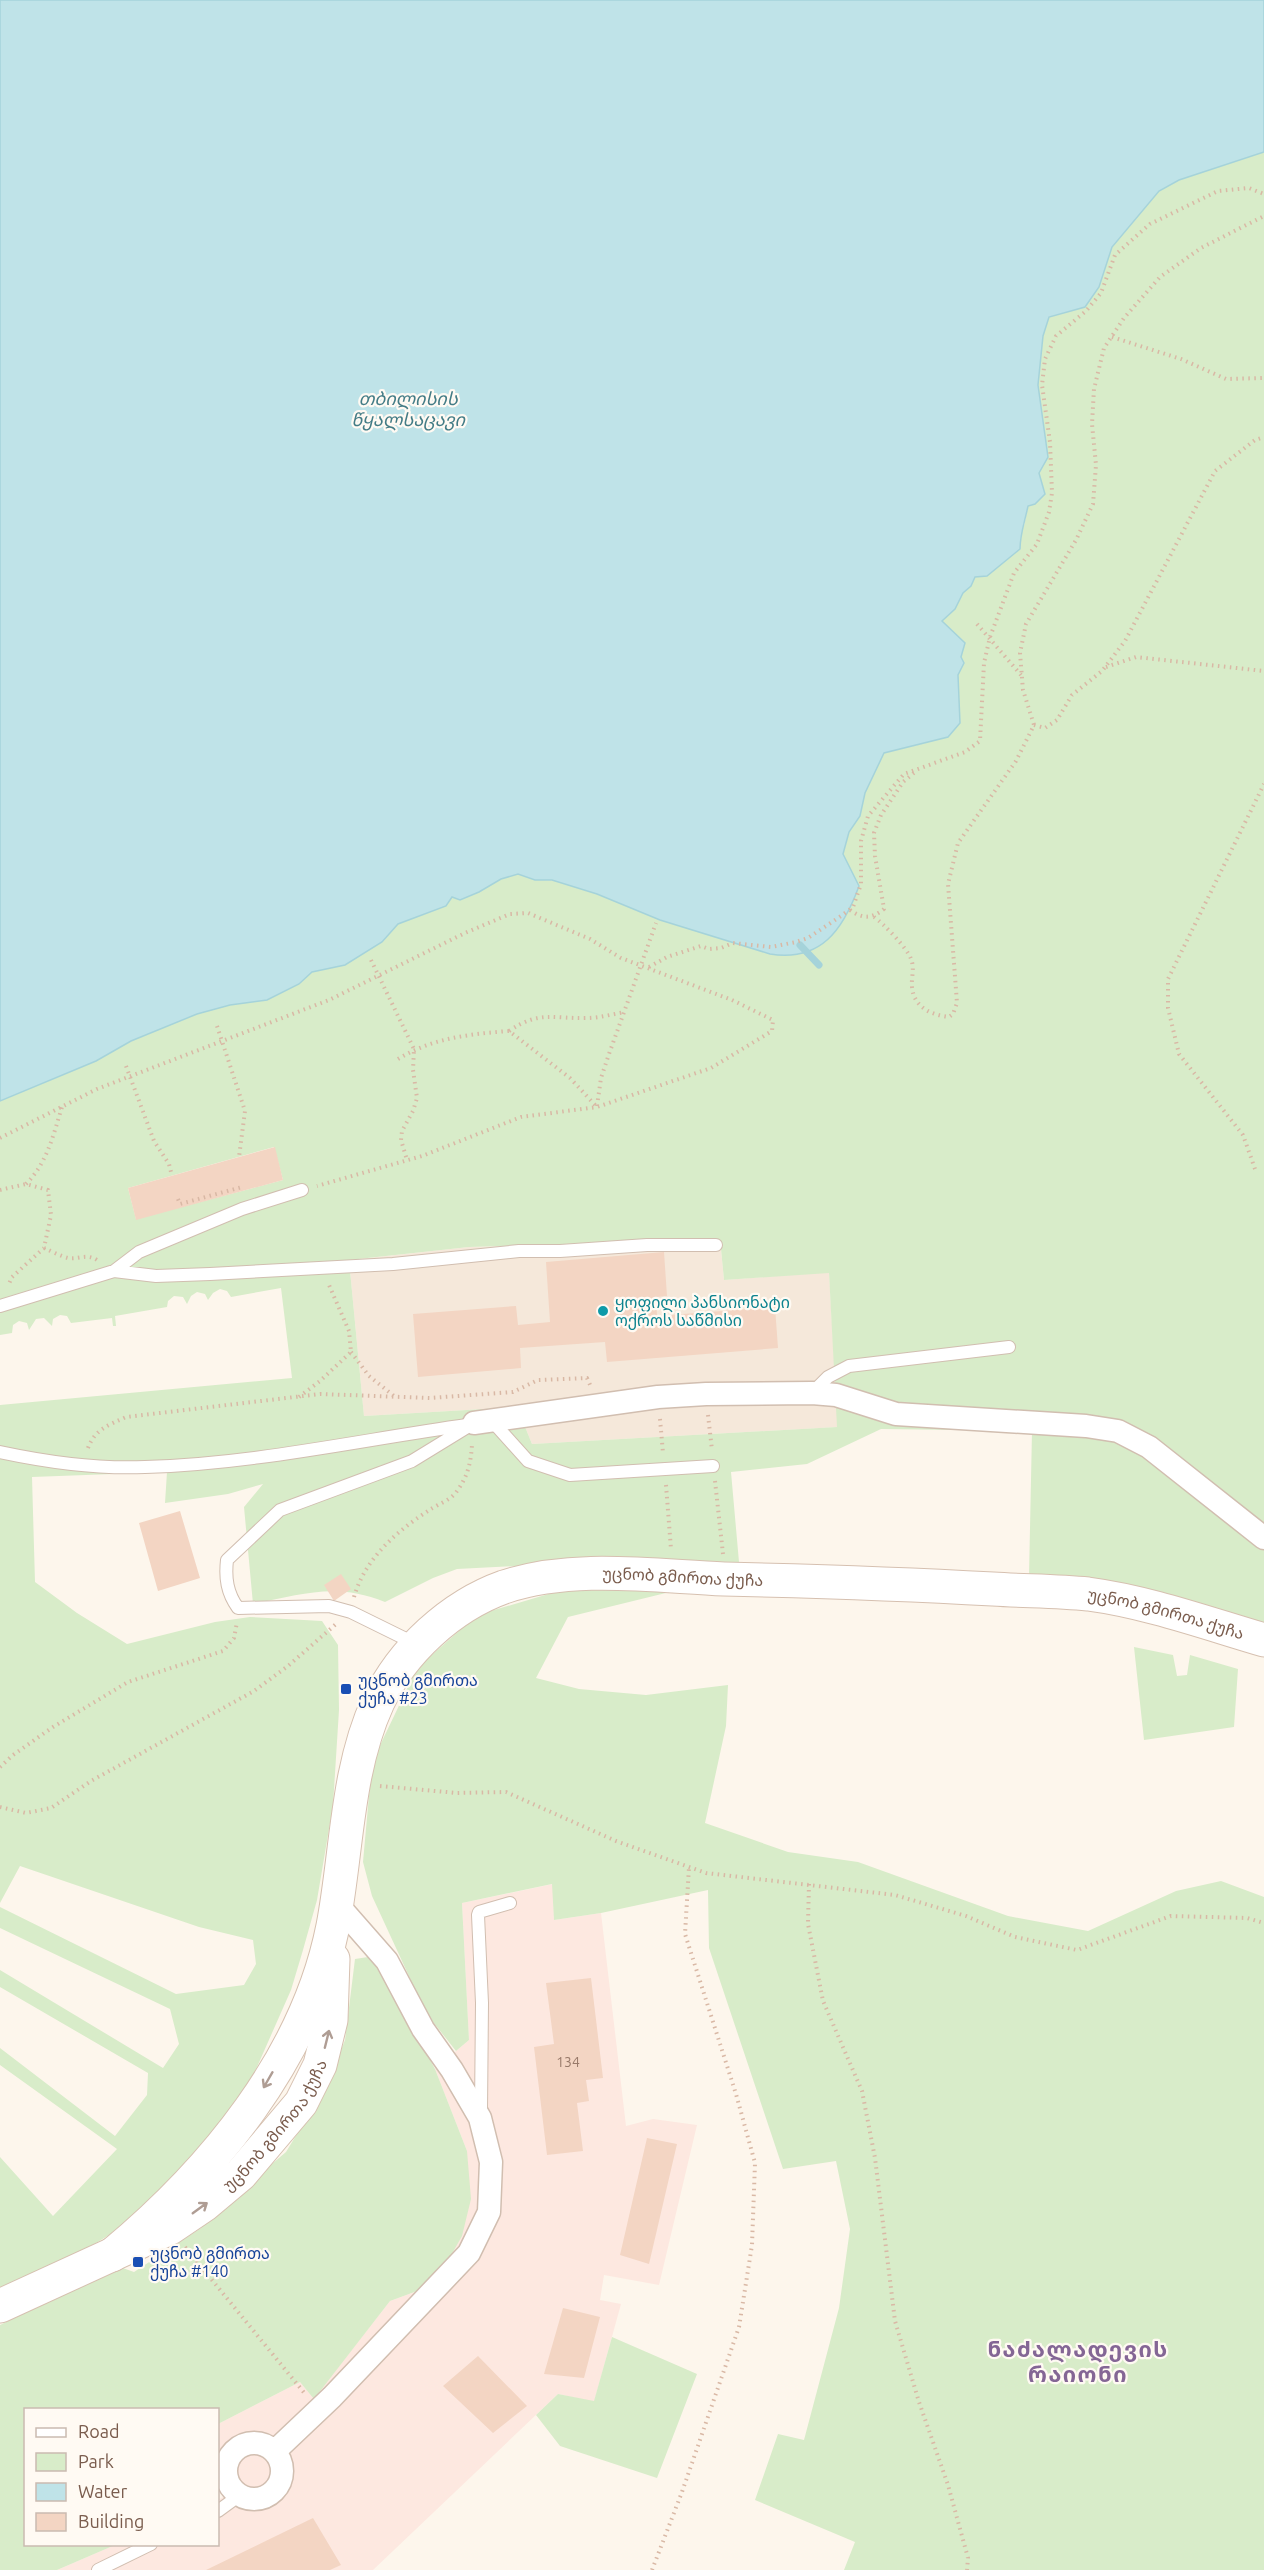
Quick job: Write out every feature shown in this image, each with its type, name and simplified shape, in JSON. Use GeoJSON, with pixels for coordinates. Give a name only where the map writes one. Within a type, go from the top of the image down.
{"type":"FeatureCollection","features":[{"type":"Feature","properties":{"kind":"main road","name":"უცნობ გმირთა ქუჩა"},"geometry":{"type":"LineString","coordinates":[[112,2255],[142,2230],[209,2163],[263,2090],[302,2018],[334,1917],[355,1784],[364,1744],[378,1702],[417,1644],[463,1606],[503,1588],[545,1576],[600,1574],[924,1585],[1088,1594],[1149,1606],[1264,1640]]}},
{"type":"Feature","properties":{"kind":"main road","name":"უცნობ გმირთა ქუჩა"},"geometry":{"type":"LineString","coordinates":[[0,2306],[170,2228],[204,2205],[241,2174],[301,2103],[320,2065],[331,2020],[334,1989],[334,1917]]}},
{"type":"Feature","properties":{"kind":"street"},"geometry":{"type":"LineString","coordinates":[[483,1422],[658,1397],[812,1393],[837,1395],[896,1414],[1086,1426],[1118,1431],[1149,1447],[1264,1538]]}},
{"type":"Feature","properties":{"kind":"street"},"geometry":{"type":"LineString","coordinates":[[275,2451],[318,2410],[469,2253],[489,2212],[491,2162],[480,2118],[452,2070],[423,2029],[387,1961],[334,1917]]}},
{"type":"Feature","properties":{"kind":"street"},"geometry":{"type":"LineString","coordinates":[[258,2442],[275,2451],[280,2459],[282,2476],[273,2492],[257,2499],[240,2495],[228,2481],[226,2471],[227,2462],[232,2453],[239,2446],[258,2442]]}},
{"type":"Feature","properties":{"kind":"lane"},"geometry":{"type":"LineString","coordinates":[[3,1305],[114,1271],[140,1252],[170,1239],[242,1209],[302,1190]]}},
{"type":"Feature","properties":{"kind":"lane"},"geometry":{"type":"LineString","coordinates":[[114,1271],[156,1276],[320,1269],[519,1251],[560,1251],[647,1245],[716,1245]]}},
{"type":"Feature","properties":{"kind":"lane"},"geometry":{"type":"LineString","coordinates":[[812,1393],[828,1377],[849,1366],[1009,1347]]}},
{"type":"Feature","properties":{"kind":"lane"},"geometry":{"type":"LineString","coordinates":[[0,1452],[87,1464],[144,1468],[262,1458],[483,1422]]}},
{"type":"Feature","properties":{"kind":"lane"},"geometry":{"type":"LineString","coordinates":[[483,1422],[528,1461],[570,1475],[713,1466]]}},
{"type":"Feature","properties":{"kind":"lane"},"geometry":{"type":"LineString","coordinates":[[417,1644],[351,1612],[329,1606],[238,1608],[231,1599],[225,1577],[227,1560],[280,1510],[412,1461],[483,1422]]}},
{"type":"Feature","properties":{"kind":"lane"},"geometry":{"type":"LineString","coordinates":[[480,2118],[482,2003],[478,1915],[480,1912],[510,1903]]}},
{"type":"Feature","properties":{"kind":"lane"},"geometry":{"type":"LineString","coordinates":[[219,2510],[240,2495]]}},
{"type":"Feature","properties":{"kind":"lane"},"geometry":{"type":"LineString","coordinates":[[98,2570],[147,2546]]}},
{"type":"Feature","properties":{"kind":"path"},"geometry":{"type":"LineString","coordinates":[[649,967],[667,957],[701,946],[709,949],[721,948],[733,943],[771,947],[796,942],[808,938],[854,907],[861,884],[861,841],[868,816],[904,774],[965,752],[980,741],[984,663],[990,638],[1014,573],[1037,544],[1049,512],[1052,493],[1050,442],[1041,385],[1045,359],[1056,336],[1086,311],[1101,293],[1115,255],[1150,224],[1218,191],[1249,188],[1264,194]]}},
{"type":"Feature","properties":{"kind":"path"},"geometry":{"type":"LineString","coordinates":[[850,910],[860,917],[874,917],[885,924],[911,956],[914,969],[912,989],[921,1008],[935,1015],[949,1017],[953,1014],[957,1003],[948,884],[958,843],[1016,761],[1034,725],[1023,690],[1020,654],[1026,624],[1076,540],[1093,504],[1096,465],[1092,424],[1094,389],[1104,348],[1124,318],[1160,276],[1201,248],[1264,216]]}},
{"type":"Feature","properties":{"kind":"path"},"geometry":{"type":"LineString","coordinates":[[1112,337],[1181,359],[1226,379],[1264,378]]}},
{"type":"Feature","properties":{"kind":"path"},"geometry":{"type":"LineString","coordinates":[[1034,725],[1045,728],[1057,720],[1072,695],[1105,667],[1125,641],[1215,471],[1256,440],[1264,438]]}},
{"type":"Feature","properties":{"kind":"path"},"geometry":{"type":"LineString","coordinates":[[977,624],[1022,675]]}},
{"type":"Feature","properties":{"kind":"path"},"geometry":{"type":"LineString","coordinates":[[1105,667],[1136,657],[1264,671]]}},
{"type":"Feature","properties":{"kind":"path"},"geometry":{"type":"LineString","coordinates":[[874,917],[884,909],[885,902],[875,856],[874,833],[881,815],[903,782],[920,768]]}},
{"type":"Feature","properties":{"kind":"path"},"geometry":{"type":"LineString","coordinates":[[1256,1169],[1243,1135],[1179,1054],[1168,1008],[1168,979],[1264,784]]}},
{"type":"Feature","properties":{"kind":"path"},"geometry":{"type":"LineString","coordinates":[[0,1138],[97,1089],[329,1000],[465,933],[510,914],[528,913],[590,939],[621,958],[732,1000],[773,1020],[772,1031],[711,1068],[597,1107],[521,1117],[407,1160],[302,1190]]}},
{"type":"Feature","properties":{"kind":"path"},"geometry":{"type":"LineString","coordinates":[[597,1107],[601,1078],[656,923]]}},
{"type":"Feature","properties":{"kind":"path"},"geometry":{"type":"LineString","coordinates":[[371,960],[414,1049],[413,1070],[417,1098],[402,1131],[401,1140],[407,1160]]}},
{"type":"Feature","properties":{"kind":"path"},"geometry":{"type":"LineString","coordinates":[[398,1059],[414,1049],[461,1035],[509,1031],[525,1020],[551,1015],[588,1018],[625,1012]]}},
{"type":"Feature","properties":{"kind":"path"},"geometry":{"type":"LineString","coordinates":[[217,1026],[245,1111],[239,1157]]}},
{"type":"Feature","properties":{"kind":"path"},"geometry":{"type":"LineString","coordinates":[[509,1031],[570,1078],[597,1107]]}},
{"type":"Feature","properties":{"kind":"path"},"geometry":{"type":"LineString","coordinates":[[126,1066],[154,1141],[169,1164],[172,1176]]}},
{"type":"Feature","properties":{"kind":"path"},"geometry":{"type":"LineString","coordinates":[[26,1184],[37,1173],[48,1153],[62,1107]]}},
{"type":"Feature","properties":{"kind":"path"},"geometry":{"type":"LineString","coordinates":[[178,1199],[180,1204],[242,1189],[245,1181]]}},
{"type":"Feature","properties":{"kind":"path"},"geometry":{"type":"LineString","coordinates":[[0,1190],[26,1184],[48,1191],[51,1215],[44,1248],[12,1277],[3,1305]]}},
{"type":"Feature","properties":{"kind":"path"},"geometry":{"type":"LineString","coordinates":[[44,1248],[70,1258],[92,1257],[114,1271]]}},
{"type":"Feature","properties":{"kind":"path"},"geometry":{"type":"LineString","coordinates":[[320,1269],[334,1292],[349,1331],[351,1352],[369,1376],[394,1396]]}},
{"type":"Feature","properties":{"kind":"path"},"geometry":{"type":"LineString","coordinates":[[299,1397],[351,1352]]}},
{"type":"Feature","properties":{"kind":"path"},"geometry":{"type":"LineString","coordinates":[[87,1464],[87,1452],[92,1438],[100,1429],[126,1417],[320,1394],[430,1398],[513,1392],[537,1380],[587,1378]]}},
{"type":"Feature","properties":{"kind":"path"},"geometry":{"type":"LineString","coordinates":[[0,1807],[26,1813],[51,1808],[91,1781],[254,1691],[288,1666],[351,1612],[358,1582],[375,1557],[397,1533],[456,1493],[471,1467],[483,1422]]}},
{"type":"Feature","properties":{"kind":"path"},"geometry":{"type":"LineString","coordinates":[[710,1430],[722,1547]]}},
{"type":"Feature","properties":{"kind":"path"},"geometry":{"type":"LineString","coordinates":[[661,1432],[671,1549]]}},
{"type":"Feature","properties":{"kind":"path"},"geometry":{"type":"LineString","coordinates":[[0,1767],[53,1727],[129,1682],[222,1651],[234,1638],[238,1608]]}},
{"type":"Feature","properties":{"kind":"path"},"geometry":{"type":"LineString","coordinates":[[355,1784],[457,1793],[506,1792],[616,1841],[706,1873],[895,1895],[966,1916],[1015,1937],[1077,1950],[1171,1916],[1247,1918],[1264,1923]]}},
{"type":"Feature","properties":{"kind":"path"},"geometry":{"type":"LineString","coordinates":[[652,2570],[740,2327],[752,2245],[755,2163],[736,2094],[685,1934],[689,1867]]}},
{"type":"Feature","properties":{"kind":"path"},"geometry":{"type":"LineString","coordinates":[[809,1884],[808,1924],[823,2001],[862,2091],[875,2158],[896,2321],[919,2402],[948,2485],[968,2558],[967,2570]]}},
{"type":"Feature","properties":{"kind":"path"},"geometry":{"type":"LineString","coordinates":[[170,2228],[318,2410]]}},
{"type":"Feature","properties":{"kind":"shaded area"},"geometry":{"type":"Polygon","coordinates":[[[720,1239],[724,1280],[829,1272],[838,1427],[532,1444],[517,1407],[364,1416],[349,1260],[469,1247],[720,1239]]]}},
{"type":"Feature","properties":{"kind":"shaded area"},"geometry":{"type":"Polygon","coordinates":[[[553,1884],[554,1920],[601,1913],[626,2126],[653,2119],[697,2125],[659,2285],[604,2275],[600,2300],[621,2304],[594,2402],[558,2394],[373,2570],[57,2570],[113,2546],[219,2546],[219,2499],[223,2497],[219,2474],[219,2423],[300,2382],[314,2398],[390,2301],[428,2287],[467,2151],[435,2069],[469,2040],[462,1903],[553,1884]]]}},
{"type":"Feature","properties":{"kind":"green space"},"geometry":{"type":"Polygon","coordinates":[[[1264,152],[1264,1625],[1100,1579],[1029,1577],[1032,1431],[881,1429],[807,1464],[731,1472],[739,1562],[618,1561],[457,1569],[433,1578],[385,1602],[351,1592],[335,1591],[304,1594],[253,1604],[244,1507],[263,1484],[228,1494],[165,1503],[167,1472],[32,1477],[35,1582],[77,1613],[127,1644],[215,1622],[250,1617],[322,1621],[338,1645],[339,1710],[333,1805],[317,1900],[291,1990],[253,2076],[226,2118],[194,2155],[122,2227],[49,2272],[0,2296],[0,2157],[53,2216],[117,2149],[0,2065],[0,2048],[115,2136],[147,2095],[148,2073],[0,1987],[0,1970],[163,2068],[179,2044],[170,2009],[0,1928],[0,1907],[176,1994],[244,1985],[256,1964],[253,1940],[199,1927],[20,1866],[0,1903],[0,1405],[292,1378],[281,1288],[231,1297],[227,1291],[220,1289],[208,1300],[205,1294],[197,1292],[191,1296],[187,1304],[183,1297],[174,1296],[168,1301],[167,1307],[115,1316],[116,1326],[113,1326],[112,1318],[71,1323],[67,1316],[60,1315],[53,1319],[52,1326],[44,1318],[36,1319],[29,1330],[27,1323],[19,1321],[13,1325],[12,1333],[0,1335],[0,1101],[96,1061],[131,1041],[149,1034],[146,1023],[299,984],[312,972],[345,965],[382,942],[398,924],[446,906],[452,897],[460,900],[511,875],[517,874],[535,880],[859,886],[843,854],[849,832],[860,816],[865,793],[884,753],[925,743],[959,701],[958,675],[964,663],[961,657],[965,643],[942,621],[955,609],[975,577],[1024,526],[1039,473],[1048,456],[1038,385],[1043,336],[1049,317],[1085,307],[1099,287],[1112,247],[1159,191],[1179,180],[1264,152]],[[274,1147],[128,1188],[136,1219],[283,1180],[274,1147]],[[720,1239],[469,1247],[349,1260],[364,1416],[517,1407],[532,1444],[837,1427],[829,1273],[724,1280],[720,1239]]]}},
{"type":"Feature","properties":{"kind":"green space"},"geometry":{"type":"Polygon","coordinates":[[[562,1590],[678,1590],[568,1617],[536,1678],[579,1689],[646,1695],[728,1685],[726,1726],[705,1823],[788,1852],[858,1862],[1008,1916],[1088,1931],[1176,1891],[1221,1881],[1264,1897],[1264,2570],[844,2570],[855,2542],[755,2500],[778,2434],[804,2440],[839,2308],[850,2229],[836,2161],[783,2169],[709,1948],[708,1890],[601,1913],[554,1920],[552,1884],[462,1903],[469,2040],[456,2051],[426,2013],[372,1896],[363,1862],[372,1762],[417,1668],[477,1615],[562,1590]]]}},
{"type":"Feature","properties":{"kind":"green space"},"geometry":{"type":"Polygon","coordinates":[[[1134,1647],[1173,1655],[1177,1676],[1187,1675],[1190,1655],[1238,1669],[1234,1727],[1144,1740],[1134,1647]]]}},
{"type":"Feature","properties":{"kind":"green space"},"geometry":{"type":"Polygon","coordinates":[[[368,1957],[383,1972],[435,2069],[467,2151],[471,2199],[462,2236],[445,2266],[428,2287],[390,2301],[314,2399],[300,2382],[219,2423],[219,2408],[24,2408],[24,2546],[113,2546],[57,2570],[0,2570],[0,2325],[120,2267],[134,2272],[201,2228],[212,2215],[286,2152],[328,2083],[345,2040],[355,1959],[368,1957]]]}},
{"type":"Feature","properties":{"kind":"green space"},"geometry":{"type":"Polygon","coordinates":[[[612,2337],[697,2374],[657,2478],[560,2446],[536,2415],[558,2394],[594,2401],[612,2337]]]}},
{"type":"Feature","properties":{"kind":"water","name":"თბილისის წყალსაცავი"},"geometry":{"type":"Polygon","coordinates":[[[0,0],[1264,0],[1264,152],[1179,180],[1159,191],[1112,247],[1099,287],[1085,307],[1049,317],[1043,336],[1038,385],[1048,457],[1039,473],[1045,494],[1035,504],[1028,506],[1020,549],[987,576],[975,577],[955,609],[942,621],[965,643],[961,657],[964,663],[958,675],[960,723],[948,737],[884,753],[865,793],[860,816],[849,832],[843,854],[859,886],[846,916],[828,939],[816,948],[803,953],[770,954],[660,920],[597,894],[552,880],[535,880],[518,874],[501,879],[460,900],[452,897],[446,906],[398,924],[382,942],[345,965],[312,972],[299,984],[267,1000],[230,1005],[197,1014],[131,1041],[96,1061],[0,1101],[0,0]]]}},
{"type":"Feature","properties":{"kind":"building"},"geometry":{"type":"Polygon","coordinates":[[[275,1147],[283,1180],[136,1220],[128,1188],[275,1147]]]}},
{"type":"Feature","properties":{"kind":"building","name":"ყოფილი პანსიონატი ოქროს საწმისი"},"geometry":{"type":"Polygon","coordinates":[[[664,1252],[667,1296],[656,1297],[657,1316],[775,1307],[778,1348],[607,1362],[605,1342],[520,1348],[521,1368],[418,1377],[413,1314],[516,1306],[518,1325],[550,1322],[546,1262],[664,1252]]]}},
{"type":"Feature","properties":{"kind":"building"},"geometry":{"type":"Polygon","coordinates":[[[180,1511],[200,1578],[158,1591],[139,1523],[180,1511]]]}},
{"type":"Feature","properties":{"kind":"building"},"geometry":{"type":"Polygon","coordinates":[[[341,1574],[351,1589],[334,1601],[324,1585],[341,1574]]]}},
{"type":"Feature","properties":{"kind":"building"},"geometry":{"type":"Polygon","coordinates":[[[591,1978],[603,2078],[586,2080],[589,2101],[577,2103],[583,2151],[547,2155],[534,2047],[554,2044],[546,1983],[591,1978]]]}},
{"type":"Feature","properties":{"kind":"building"},"geometry":{"type":"Polygon","coordinates":[[[647,2138],[677,2144],[649,2264],[620,2255],[647,2138]]]}},
{"type":"Feature","properties":{"kind":"building"},"geometry":{"type":"Polygon","coordinates":[[[563,2308],[600,2317],[584,2378],[544,2374],[563,2308]]]}},
{"type":"Feature","properties":{"kind":"building"},"geometry":{"type":"Polygon","coordinates":[[[478,2356],[527,2406],[493,2433],[443,2386],[478,2356]]]}},
{"type":"Feature","properties":{"kind":"building"},"geometry":{"type":"Polygon","coordinates":[[[313,2518],[341,2565],[330,2570],[206,2570],[313,2518]]]}},
{"type":"Feature","properties":{"kind":"waterway"},"geometry":{"type":"LineString","coordinates":[[800,945],[819,965]]}},
{"type":"Feature","properties":{"kind":"place","name":"ყოფილი პანსიონატი ოქროს საწმისი"},"geometry":{"type":"Point","coordinates":[603,1311]}},
{"type":"Feature","properties":{"kind":"place","name":"უცნობ გმირთა ქუჩა #23"},"geometry":{"type":"Point","coordinates":[346,1689]}},
{"type":"Feature","properties":{"kind":"place","name":"უცნობ გმირთა ქუჩა #140"},"geometry":{"type":"Point","coordinates":[138,2262]}},
{"type":"Feature","properties":{"kind":"district","name":"ნაძალადევის რაიონი"},"geometry":{"type":"Point","coordinates":[1078,2360]}}]}
